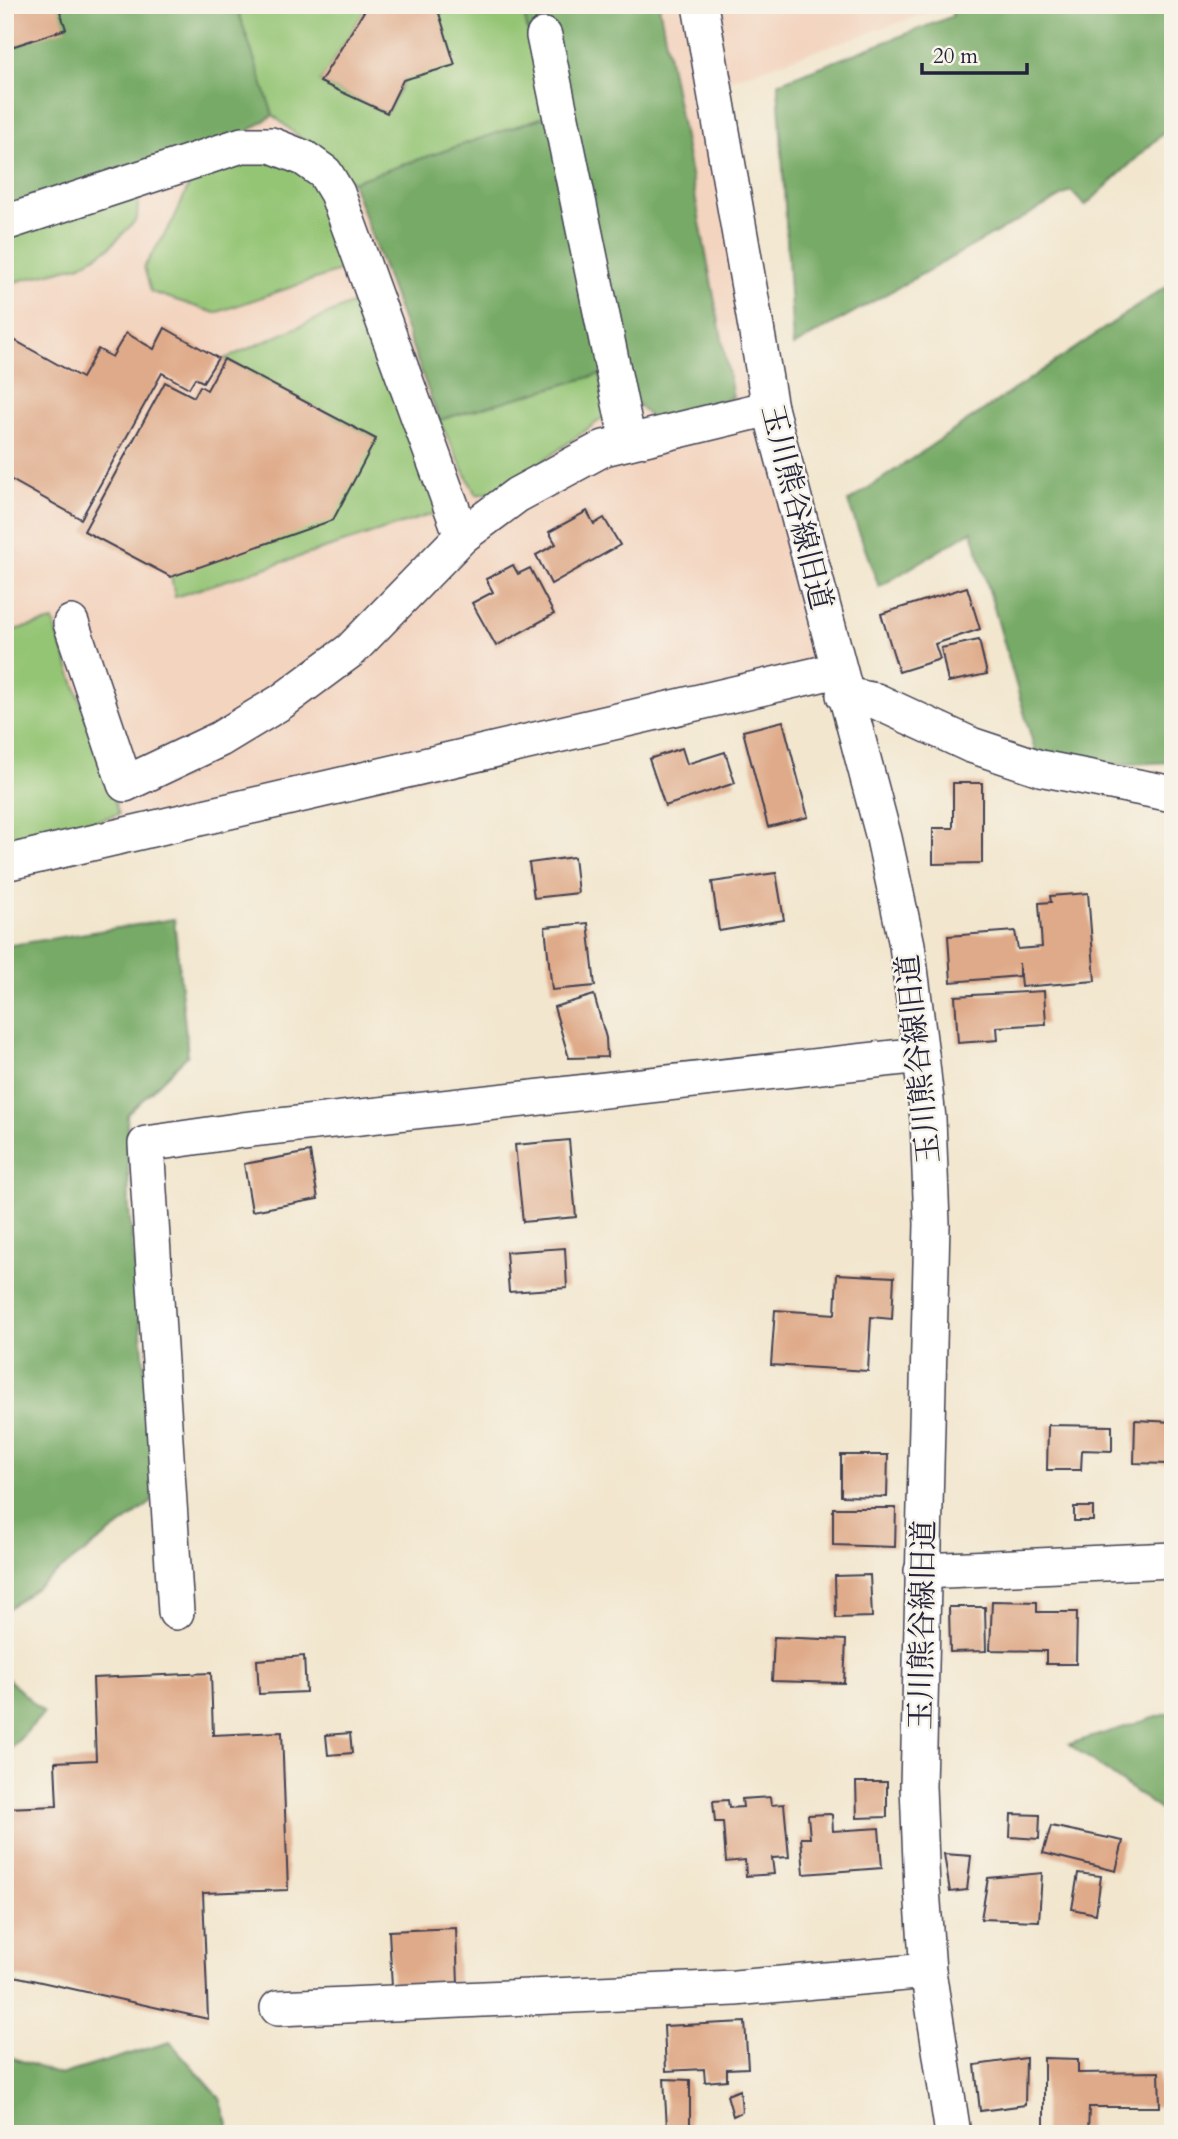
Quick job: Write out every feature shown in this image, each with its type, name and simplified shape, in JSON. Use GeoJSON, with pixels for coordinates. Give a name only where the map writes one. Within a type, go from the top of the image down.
{"type":"FeatureCollection","features":[{"type":"Feature","properties":{"kind":"street","name":"玉川熊谷線旧道"},"geometry":{"type":"LineString","coordinates":[[700,5],[770,408],[884,838],[904,931],[921,1055],[928,1119],[932,1224],[918,1786],[928,1972],[953,2134]]}},
{"type":"Feature","properties":{"kind":"street"},"geometry":{"type":"LineString","coordinates":[[544,36],[628,442]]}},
{"type":"Feature","properties":{"kind":"street"},"geometry":{"type":"LineString","coordinates":[[5,223],[242,145],[271,145],[304,158],[325,173],[337,193],[462,536]]}},
{"type":"Feature","properties":{"kind":"street"},"geometry":{"type":"LineString","coordinates":[[71,623],[125,784],[220,739],[281,702],[351,650],[462,536],[517,495],[604,448],[770,408]]}},
{"type":"Feature","properties":{"kind":"street"},"geometry":{"type":"LineString","coordinates":[[5,863],[841,683],[971,745],[1040,768],[1173,794]]}},
{"type":"Feature","properties":{"kind":"street"},"geometry":{"type":"LineString","coordinates":[[176,1612],[146,1144],[243,1130],[921,1055]]}},
{"type":"Feature","properties":{"kind":"street"},"geometry":{"type":"LineString","coordinates":[[922,1572],[1173,1560]]}},
{"type":"Feature","properties":{"kind":"street"},"geometry":{"type":"LineString","coordinates":[[278,2008],[734,1988],[928,1972]]}},
{"type":"Feature","properties":{"kind":"shaded area"},"geometry":{"type":"Polygon","coordinates":[[[5,5],[934,5],[936,10],[711,86],[851,682],[685,725],[5,873],[5,5]]]}},
{"type":"Feature","properties":{"kind":"green space"},"geometry":{"type":"Polygon","coordinates":[[[5,5],[236,5],[273,115],[237,138],[5,209],[5,5]]]}},
{"type":"Feature","properties":{"kind":"green space"},"geometry":{"type":"Polygon","coordinates":[[[236,5],[365,5],[366,8],[320,82],[387,113],[439,13],[463,5],[522,5],[547,116],[352,182],[273,115],[236,5]]]}},
{"type":"Feature","properties":{"kind":"green space"},"geometry":{"type":"Polygon","coordinates":[[[522,5],[659,5],[733,397],[656,423],[600,374],[439,420],[352,182],[547,116],[522,5]]]}},
{"type":"Feature","properties":{"kind":"green space"},"geometry":{"type":"Polygon","coordinates":[[[949,5],[1173,5],[1173,124],[1085,206],[1071,191],[793,346],[778,83],[953,16],[949,5]]]}},
{"type":"Feature","properties":{"kind":"green space"},"geometry":{"type":"Polygon","coordinates":[[[271,155],[312,173],[354,266],[215,313],[151,292],[144,267],[174,219],[189,185],[203,176],[271,155]]]}},
{"type":"Feature","properties":{"kind":"green space"},"geometry":{"type":"Polygon","coordinates":[[[139,190],[137,219],[109,248],[81,265],[10,283],[5,292],[5,232],[139,190]]]}},
{"type":"Feature","properties":{"kind":"green space"},"geometry":{"type":"Polygon","coordinates":[[[1173,282],[1173,762],[1040,768],[972,531],[879,587],[848,502],[1173,282]]]}},
{"type":"Feature","properties":{"kind":"green space"},"geometry":{"type":"Polygon","coordinates":[[[367,297],[448,509],[175,597],[171,577],[376,439],[224,359],[367,297]]]}},
{"type":"Feature","properties":{"kind":"green space"},"geometry":{"type":"Polygon","coordinates":[[[600,374],[610,413],[502,490],[476,495],[439,420],[600,374]]]}},
{"type":"Feature","properties":{"kind":"green space"},"geometry":{"type":"Polygon","coordinates":[[[53,621],[119,814],[5,848],[5,632],[53,621]]]}},
{"type":"Feature","properties":{"kind":"green space"},"geometry":{"type":"Polygon","coordinates":[[[174,919],[188,1055],[127,1115],[129,1209],[152,1445],[152,1502],[5,1611],[5,946],[174,919]]]}},
{"type":"Feature","properties":{"kind":"green space"},"geometry":{"type":"Polygon","coordinates":[[[5,1676],[44,1713],[5,1755],[5,1676]]]}},
{"type":"Feature","properties":{"kind":"green space"},"geometry":{"type":"Polygon","coordinates":[[[1173,1712],[1173,1819],[1069,1744],[1173,1712]]]}},
{"type":"Feature","properties":{"kind":"green space"},"geometry":{"type":"Polygon","coordinates":[[[170,2042],[220,2098],[231,2134],[5,2134],[5,2055],[60,2075],[170,2042]]]}},
{"type":"Feature","properties":{"kind":"building"},"geometry":{"type":"Polygon","coordinates":[[[5,5],[58,5],[66,29],[5,49],[5,5]]]}},
{"type":"Feature","properties":{"kind":"building"},"geometry":{"type":"Polygon","coordinates":[[[365,5],[461,5],[439,13],[455,65],[403,80],[387,113],[320,82],[366,8],[365,5]]]}},
{"type":"Feature","properties":{"kind":"building"},"geometry":{"type":"Polygon","coordinates":[[[165,328],[218,358],[203,382],[195,378],[189,388],[162,373],[81,519],[8,478],[5,483],[5,335],[82,378],[98,349],[112,357],[126,333],[154,349],[165,328]]]}},
{"type":"Feature","properties":{"kind":"building"},"geometry":{"type":"Polygon","coordinates":[[[224,359],[376,439],[333,520],[171,577],[84,531],[165,382],[194,397],[200,386],[207,390],[224,359]]]}},
{"type":"Feature","properties":{"kind":"building"},"geometry":{"type":"Polygon","coordinates":[[[587,511],[594,524],[604,518],[620,545],[551,584],[536,555],[556,544],[549,532],[587,511]]]}},
{"type":"Feature","properties":{"kind":"building"},"geometry":{"type":"Polygon","coordinates":[[[513,565],[518,574],[530,568],[554,614],[496,646],[472,603],[493,592],[486,579],[513,565]]]}},
{"type":"Feature","properties":{"kind":"building"},"geometry":{"type":"Polygon","coordinates":[[[967,587],[980,629],[935,644],[940,659],[899,672],[881,614],[967,587]]]}},
{"type":"Feature","properties":{"kind":"building"},"geometry":{"type":"Polygon","coordinates":[[[979,640],[987,674],[948,682],[941,648],[979,640]]]}},
{"type":"Feature","properties":{"kind":"building"},"geometry":{"type":"Polygon","coordinates":[[[783,721],[808,817],[768,827],[743,731],[783,721]]]}},
{"type":"Feature","properties":{"kind":"building"},"geometry":{"type":"Polygon","coordinates":[[[682,748],[687,764],[725,752],[735,783],[665,806],[649,759],[682,748]]]}},
{"type":"Feature","properties":{"kind":"building"},"geometry":{"type":"Polygon","coordinates":[[[953,783],[982,783],[982,863],[933,864],[933,828],[953,828],[953,783]]]}},
{"type":"Feature","properties":{"kind":"building"},"geometry":{"type":"Polygon","coordinates":[[[574,857],[578,893],[534,898],[529,863],[574,857]]]}},
{"type":"Feature","properties":{"kind":"building"},"geometry":{"type":"Polygon","coordinates":[[[776,873],[784,920],[719,931],[712,882],[776,873]]]}},
{"type":"Feature","properties":{"kind":"building"},"geometry":{"type":"Polygon","coordinates":[[[1088,893],[1095,981],[1021,987],[1019,963],[1019,976],[951,982],[948,936],[1015,931],[1018,949],[1042,947],[1039,903],[1051,902],[1050,896],[1088,893]]]}},
{"type":"Feature","properties":{"kind":"building"},"geometry":{"type":"Polygon","coordinates":[[[588,923],[595,986],[552,990],[545,927],[588,923]]]}},
{"type":"Feature","properties":{"kind":"building"},"geometry":{"type":"Polygon","coordinates":[[[1044,991],[1046,1024],[997,1027],[998,1040],[958,1043],[955,996],[1044,991]]]}},
{"type":"Feature","properties":{"kind":"building"},"geometry":{"type":"Polygon","coordinates":[[[594,995],[606,1038],[607,1057],[569,1058],[554,1007],[594,995]]]}},
{"type":"Feature","properties":{"kind":"building"},"geometry":{"type":"Polygon","coordinates":[[[569,1140],[576,1217],[523,1222],[515,1145],[569,1140]]]}},
{"type":"Feature","properties":{"kind":"building"},"geometry":{"type":"Polygon","coordinates":[[[310,1152],[318,1199],[252,1211],[244,1164],[310,1152]]]}},
{"type":"Feature","properties":{"kind":"building"},"geometry":{"type":"Polygon","coordinates":[[[565,1248],[567,1288],[509,1292],[506,1252],[565,1248]]]}},
{"type":"Feature","properties":{"kind":"building"},"geometry":{"type":"Polygon","coordinates":[[[837,1274],[894,1277],[892,1319],[871,1317],[868,1371],[771,1365],[775,1310],[835,1314],[837,1274]]]}},
{"type":"Feature","properties":{"kind":"building"},"geometry":{"type":"Polygon","coordinates":[[[1135,1420],[1173,1422],[1173,1476],[1167,1476],[1168,1464],[1134,1463],[1135,1420]]]}},
{"type":"Feature","properties":{"kind":"building"},"geometry":{"type":"Polygon","coordinates":[[[1048,1425],[1112,1426],[1112,1451],[1082,1450],[1081,1470],[1047,1470],[1048,1425]]]}},
{"type":"Feature","properties":{"kind":"building"},"geometry":{"type":"Polygon","coordinates":[[[841,1455],[888,1455],[887,1497],[841,1496],[841,1455]]]}},
{"type":"Feature","properties":{"kind":"building"},"geometry":{"type":"Polygon","coordinates":[[[1074,1507],[1093,1507],[1093,1521],[1074,1521],[1074,1507]]]}},
{"type":"Feature","properties":{"kind":"building"},"geometry":{"type":"Polygon","coordinates":[[[833,1508],[896,1508],[895,1547],[833,1545],[833,1508]]]}},
{"type":"Feature","properties":{"kind":"building"},"geometry":{"type":"Polygon","coordinates":[[[870,1575],[872,1617],[836,1618],[835,1576],[870,1575]]]}},
{"type":"Feature","properties":{"kind":"building"},"geometry":{"type":"Polygon","coordinates":[[[992,1601],[1037,1602],[1037,1612],[1077,1612],[1076,1664],[1046,1664],[1046,1651],[990,1650],[992,1601]]]}},
{"type":"Feature","properties":{"kind":"building"},"geometry":{"type":"Polygon","coordinates":[[[949,1607],[985,1607],[986,1651],[950,1652],[949,1607]]]}},
{"type":"Feature","properties":{"kind":"building"},"geometry":{"type":"Polygon","coordinates":[[[774,1637],[846,1640],[844,1683],[772,1681],[774,1637]]]}},
{"type":"Feature","properties":{"kind":"building"},"geometry":{"type":"Polygon","coordinates":[[[304,1656],[306,1692],[259,1694],[257,1660],[304,1656]]]}},
{"type":"Feature","properties":{"kind":"building"},"geometry":{"type":"Polygon","coordinates":[[[211,1673],[213,1735],[282,1732],[288,1890],[203,1893],[208,2019],[5,1974],[5,1808],[57,1806],[55,1762],[96,1760],[93,1678],[211,1673]]]}},
{"type":"Feature","properties":{"kind":"building"},"geometry":{"type":"Polygon","coordinates":[[[350,1733],[352,1753],[328,1755],[326,1735],[350,1733]]]}},
{"type":"Feature","properties":{"kind":"building"},"geometry":{"type":"Polygon","coordinates":[[[856,1782],[887,1782],[887,1817],[857,1818],[856,1782]]]}},
{"type":"Feature","properties":{"kind":"building"},"geometry":{"type":"Polygon","coordinates":[[[770,1797],[771,1805],[784,1804],[789,1857],[772,1858],[774,1874],[746,1876],[745,1860],[726,1862],[723,1822],[715,1822],[713,1801],[728,1800],[729,1808],[743,1807],[742,1799],[770,1797]]]}},
{"type":"Feature","properties":{"kind":"building"},"geometry":{"type":"Polygon","coordinates":[[[830,1814],[833,1831],[879,1828],[882,1868],[804,1874],[801,1838],[810,1838],[808,1815],[830,1814]]]}},
{"type":"Feature","properties":{"kind":"building"},"geometry":{"type":"Polygon","coordinates":[[[1011,1814],[1040,1815],[1039,1839],[1010,1837],[1011,1814]]]}},
{"type":"Feature","properties":{"kind":"building"},"geometry":{"type":"Polygon","coordinates":[[[1051,1826],[1123,1841],[1116,1871],[1043,1853],[1051,1826]]]}},
{"type":"Feature","properties":{"kind":"building"},"geometry":{"type":"Polygon","coordinates":[[[944,1854],[971,1856],[967,1890],[950,1892],[944,1854]]]}},
{"type":"Feature","properties":{"kind":"building"},"geometry":{"type":"Polygon","coordinates":[[[1042,1873],[1039,1921],[981,1919],[988,1878],[1042,1873]]]}},
{"type":"Feature","properties":{"kind":"building"},"geometry":{"type":"Polygon","coordinates":[[[1078,1873],[1101,1876],[1096,1914],[1072,1909],[1078,1873]]]}},
{"type":"Feature","properties":{"kind":"building"},"geometry":{"type":"Polygon","coordinates":[[[456,1928],[458,1984],[392,1987],[389,1931],[456,1928]]]}},
{"type":"Feature","properties":{"kind":"building"},"geometry":{"type":"Polygon","coordinates":[[[745,2022],[748,2068],[727,2069],[727,2080],[705,2082],[704,2069],[666,2071],[664,2026],[745,2022]]]}},
{"type":"Feature","properties":{"kind":"building"},"geometry":{"type":"Polygon","coordinates":[[[1026,2058],[1025,2105],[980,2111],[975,2065],[1026,2058]]]}},
{"type":"Feature","properties":{"kind":"building"},"geometry":{"type":"Polygon","coordinates":[[[1044,2058],[1078,2059],[1078,2073],[1159,2072],[1160,2107],[1089,2107],[1088,2134],[1044,2134],[1044,2058]]]}},
{"type":"Feature","properties":{"kind":"building"},"geometry":{"type":"Polygon","coordinates":[[[664,2079],[690,2080],[690,2127],[667,2127],[664,2079]]]}},
{"type":"Feature","properties":{"kind":"building"},"geometry":{"type":"Polygon","coordinates":[[[740,2090],[742,2112],[733,2116],[727,2095],[740,2090]]]}}]}
